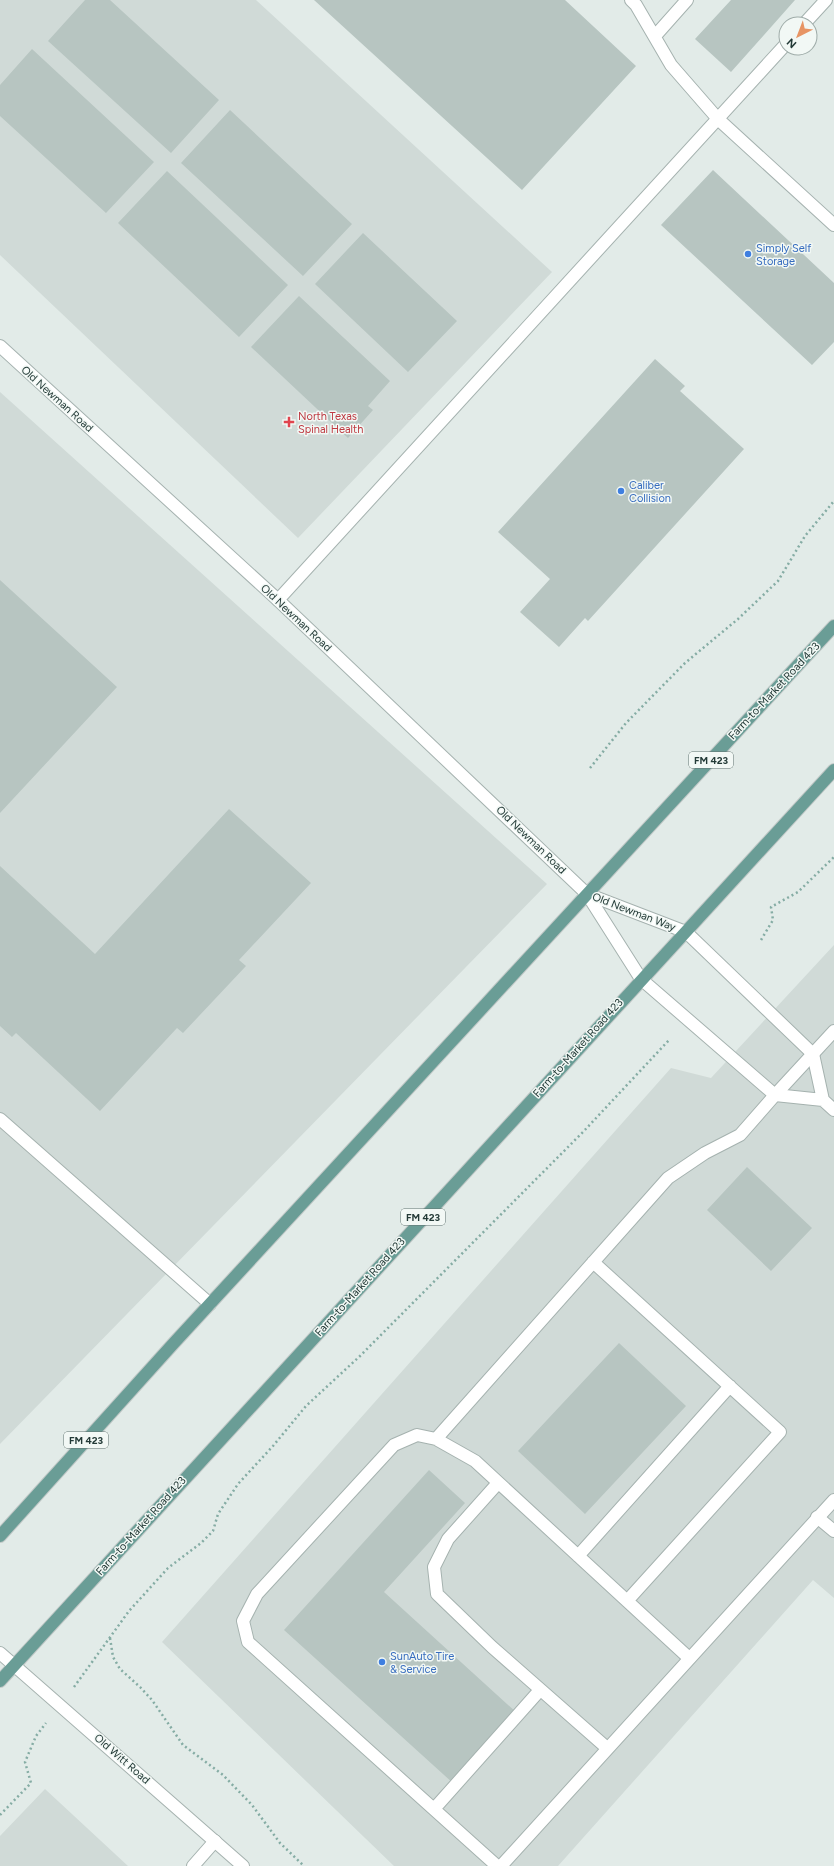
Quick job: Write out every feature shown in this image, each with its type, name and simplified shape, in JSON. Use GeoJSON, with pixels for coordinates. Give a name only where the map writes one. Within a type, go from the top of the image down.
{"type":"FeatureCollection","features":[{"type":"Feature","properties":{"kind":"main road","name":"Farm-to-Market Road 423"},"geometry":{"type":"LineString","coordinates":[[0,1536],[210,1304],[834,626]]}},
{"type":"Feature","properties":{"kind":"main road","name":"Farm-to-Market Road 423"},"geometry":{"type":"LineString","coordinates":[[0,1681],[641,979],[834,770]]}},
{"type":"Feature","properties":{"kind":"street"},"geometry":{"type":"LineString","coordinates":[[631,0],[636,5],[671,65],[718,119],[834,225]]}},
{"type":"Feature","properties":{"kind":"street"},"geometry":{"type":"LineString","coordinates":[[654,36],[687,0]]}},
{"type":"Feature","properties":{"kind":"street"},"geometry":{"type":"LineString","coordinates":[[811,16],[826,0]]}},
{"type":"Feature","properties":{"kind":"street"},"geometry":{"type":"LineString","coordinates":[[278,600],[778,53]]}},
{"type":"Feature","properties":{"kind":"street","name":"Old Newman Road"},"geometry":{"type":"LineString","coordinates":[[0,346],[278,600],[587,894]]}},
{"type":"Feature","properties":{"kind":"street","name":"Old Newman Way"},"geometry":{"type":"LineString","coordinates":[[587,894],[686,932],[813,1054]]}},
{"type":"Feature","properties":{"kind":"street","name":"Old Newman Way"},"geometry":{"type":"LineString","coordinates":[[587,894],[641,979],[775,1095]]}},
{"type":"Feature","properties":{"kind":"street"},"geometry":{"type":"LineString","coordinates":[[436,1439],[668,1178],[705,1153],[740,1135],[834,1031]]}},
{"type":"Feature","properties":{"kind":"street"},"geometry":{"type":"LineString","coordinates":[[813,1054],[823,1100],[834,1110]]}},
{"type":"Feature","properties":{"kind":"street"},"geometry":{"type":"LineString","coordinates":[[775,1095],[823,1100]]}},
{"type":"Feature","properties":{"kind":"street"},"geometry":{"type":"LineString","coordinates":[[0,1118],[210,1304]]}},
{"type":"Feature","properties":{"kind":"street"},"geometry":{"type":"LineString","coordinates":[[593,1262],[780,1432],[627,1601]]}},
{"type":"Feature","properties":{"kind":"street"},"geometry":{"type":"LineString","coordinates":[[578,1556],[730,1386]]}},
{"type":"Feature","properties":{"kind":"street"},"geometry":{"type":"LineString","coordinates":[[497,1866],[248,1642],[243,1621],[257,1594],[394,1445],[417,1435],[436,1439],[475,1461],[689,1658]]}},
{"type":"Feature","properties":{"kind":"street"},"geometry":{"type":"LineString","coordinates":[[498,1483],[448,1539],[434,1567],[437,1594],[492,1647],[607,1748]]}},
{"type":"Feature","properties":{"kind":"street"},"geometry":{"type":"LineString","coordinates":[[501,1866],[834,1500]]}},
{"type":"Feature","properties":{"kind":"street"},"geometry":{"type":"LineString","coordinates":[[818,1517],[834,1531]]}},
{"type":"Feature","properties":{"kind":"street","name":"Old Witt Road"},"geometry":{"type":"LineString","coordinates":[[0,1653],[243,1866]]}},
{"type":"Feature","properties":{"kind":"street"},"geometry":{"type":"LineString","coordinates":[[434,1809],[540,1690]]}},
{"type":"Feature","properties":{"kind":"street"},"geometry":{"type":"LineString","coordinates":[[193,1866],[215,1841]]}},
{"type":"Feature","properties":{"kind":"path"},"geometry":{"type":"LineString","coordinates":[[590,768],[626,723],[685,663],[738,619],[778,581],[805,536],[834,501]]}},
{"type":"Feature","properties":{"kind":"path"},"geometry":{"type":"LineString","coordinates":[[761,940],[773,920],[771,907],[798,892],[834,857]]}},
{"type":"Feature","properties":{"kind":"path"},"geometry":{"type":"LineString","coordinates":[[0,1815],[31,1783],[25,1762],[36,1736],[130,1611],[168,1568],[201,1543],[213,1531],[218,1514],[238,1484],[273,1446],[306,1406],[360,1356],[583,1132],[670,1039]]}},
{"type":"Feature","properties":{"kind":"path"},"geometry":{"type":"LineString","coordinates":[[110,1638],[113,1657],[120,1670],[140,1687],[152,1700],[183,1745],[223,1775],[252,1805],[280,1843],[304,1866]]}},
{"type":"Feature","properties":{"kind":"shaded area"},"geometry":{"type":"Polygon","coordinates":[[[0,0],[256,0],[552,272],[298,538],[0,255],[0,0]]]}},
{"type":"Feature","properties":{"kind":"shaded area"},"geometry":{"type":"Polygon","coordinates":[[[0,392],[547,884],[0,1444],[0,392]]]}},
{"type":"Feature","properties":{"kind":"shaded area"},"geometry":{"type":"Polygon","coordinates":[[[834,945],[834,1598],[813,1580],[558,1866],[394,1866],[162,1642],[671,1068],[711,1078],[834,945]]]}},
{"type":"Feature","properties":{"kind":"shaded area"},"geometry":{"type":"Polygon","coordinates":[[[45,1789],[128,1866],[0,1866],[0,1836],[45,1789]]]}},
{"type":"Feature","properties":{"kind":"building"},"geometry":{"type":"Polygon","coordinates":[[[85,0],[110,0],[219,100],[171,153],[48,41],[85,0]]]}},
{"type":"Feature","properties":{"kind":"building"},"geometry":{"type":"Polygon","coordinates":[[[314,0],[565,0],[636,66],[522,190],[314,0]]]}},
{"type":"Feature","properties":{"kind":"building"},"geometry":{"type":"Polygon","coordinates":[[[731,0],[795,0],[781,16],[778,16],[778,19],[731,72],[695,39],[731,0]]]}},
{"type":"Feature","properties":{"kind":"building"},"geometry":{"type":"Polygon","coordinates":[[[32,49],[154,162],[106,213],[0,116],[0,85],[32,49]]]}},
{"type":"Feature","properties":{"kind":"building"},"geometry":{"type":"Polygon","coordinates":[[[230,110],[352,224],[303,276],[181,163],[230,110]]]}},
{"type":"Feature","properties":{"kind":"building","name":"Simply Self Storage"},"geometry":{"type":"Polygon","coordinates":[[[713,170],[834,283],[834,342],[812,365],[661,225],[713,170]]]}},
{"type":"Feature","properties":{"kind":"building"},"geometry":{"type":"Polygon","coordinates":[[[167,171],[288,285],[239,337],[118,223],[167,171]]]}},
{"type":"Feature","properties":{"kind":"building"},"geometry":{"type":"Polygon","coordinates":[[[363,233],[457,321],[408,372],[315,284],[363,233]]]}},
{"type":"Feature","properties":{"kind":"building"},"geometry":{"type":"Polygon","coordinates":[[[299,296],[390,381],[368,406],[373,410],[348,438],[251,347],[299,296]]]}},
{"type":"Feature","properties":{"kind":"building","name":"Caliber Collision"},"geometry":{"type":"Polygon","coordinates":[[[655,359],[685,386],[680,391],[744,449],[588,621],[585,618],[559,647],[520,612],[550,579],[498,532],[655,359]]]}},
{"type":"Feature","properties":{"kind":"building"},"geometry":{"type":"Polygon","coordinates":[[[0,580],[117,687],[0,813],[0,580]]]}},
{"type":"Feature","properties":{"kind":"building"},"geometry":{"type":"Polygon","coordinates":[[[229,809],[311,883],[239,960],[246,966],[183,1033],[177,1028],[100,1111],[16,1033],[12,1037],[0,1026],[0,866],[95,954],[229,809]]]}},
{"type":"Feature","properties":{"kind":"building"},"geometry":{"type":"Polygon","coordinates":[[[747,1167],[812,1228],[771,1271],[707,1210],[747,1167]]]}},
{"type":"Feature","properties":{"kind":"building"},"geometry":{"type":"Polygon","coordinates":[[[619,1343],[686,1406],[585,1514],[518,1451],[619,1343]]]}},
{"type":"Feature","properties":{"kind":"building"},"geometry":{"type":"Polygon","coordinates":[[[429,1470],[465,1503],[384,1592],[517,1713],[454,1784],[284,1630],[429,1470]]]}},
{"type":"Feature","properties":{"kind":"place","name":"Simply Self Storage"},"geometry":{"type":"Point","coordinates":[748,254]}},
{"type":"Feature","properties":{"kind":"place","name":"North Texas Spinal Health"},"geometry":{"type":"Point","coordinates":[289,422]}},
{"type":"Feature","properties":{"kind":"place","name":"Caliber Collision"},"geometry":{"type":"Point","coordinates":[621,491]}},
{"type":"Feature","properties":{"kind":"place","name":"SunAuto Tire & Service"},"geometry":{"type":"Point","coordinates":[382,1662]}}]}
